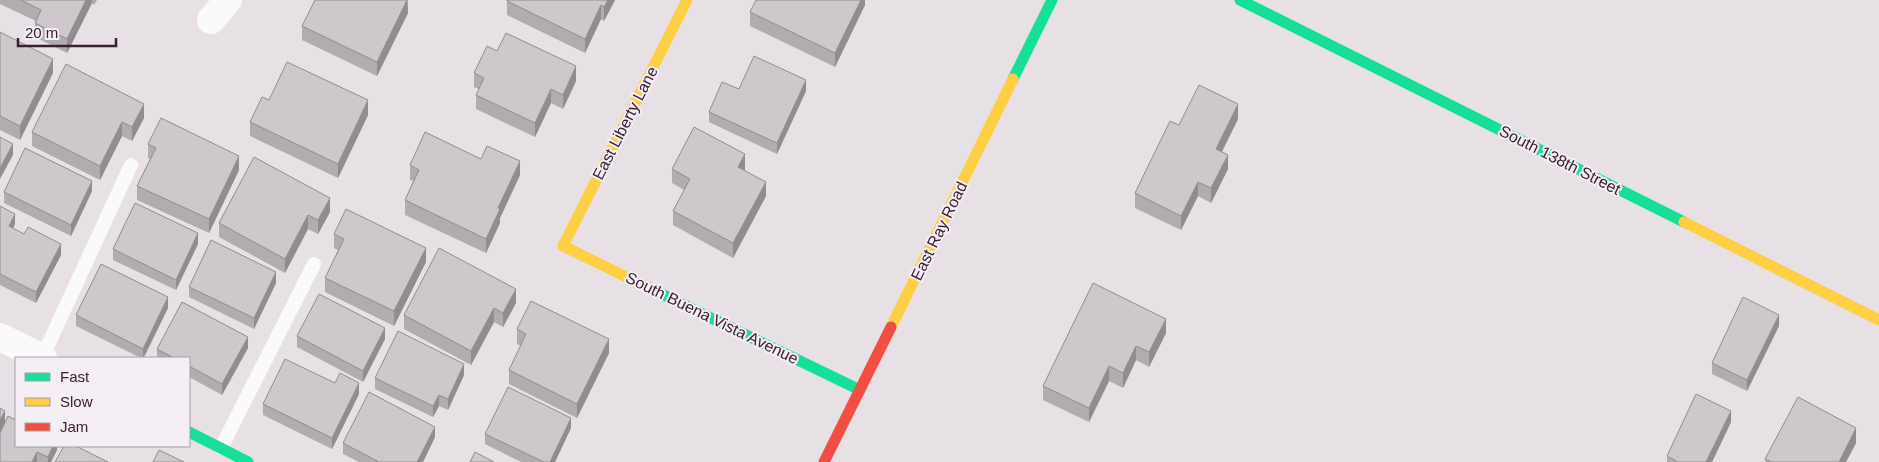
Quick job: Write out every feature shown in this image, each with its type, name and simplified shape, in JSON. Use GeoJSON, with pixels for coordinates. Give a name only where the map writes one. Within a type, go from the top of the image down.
{"type":"FeatureCollection","features":[{"type":"Feature","properties":{"kind":"street","name":"East Liberty Lane"},"geometry":{"type":"LineString","coordinates":[[562,246],[687,0]]}},
{"type":"Feature","properties":{"kind":"street","name":"East Ray Road"},"geometry":{"type":"LineString","coordinates":[[824,462],[1052,0]]}},
{"type":"Feature","properties":{"kind":"street","name":"South 138th Street"},"geometry":{"type":"LineString","coordinates":[[1240,0],[1879,320]]}},
{"type":"Feature","properties":{"kind":"street","name":"South Buena Vista Avenue"},"geometry":{"type":"LineString","coordinates":[[562,246],[860,390]]}},
{"type":"Feature","properties":{"kind":"street"},"geometry":{"type":"LineString","coordinates":[[0,336],[41,357]]}},
{"type":"Feature","properties":{"kind":"street"},"geometry":{"type":"LineString","coordinates":[[190,432],[248,462]]}},
{"type":"Feature","properties":{"kind":"lane"},"geometry":{"type":"LineString","coordinates":[[43,357],[131,165]]}},
{"type":"Feature","properties":{"kind":"lane"},"geometry":{"type":"LineString","coordinates":[[221,448],[314,264]]}},
{"type":"Feature","properties":{"kind":"building"},"geometry":{"type":"Polygon","coordinates":[[[21,0],[86,0],[67,39],[35,23],[41,10],[21,0]]]}},
{"type":"Feature","properties":{"kind":"building"},"geometry":{"type":"Polygon","coordinates":[[[315,0],[407,0],[377,62],[302,26],[315,0]]]}},
{"type":"Feature","properties":{"kind":"building"},"geometry":{"type":"Polygon","coordinates":[[[507,0],[608,0],[604,7],[601,5],[585,39],[507,0]]]}},
{"type":"Feature","properties":{"kind":"building"},"geometry":{"type":"Polygon","coordinates":[[[756,0],[861,0],[835,53],[750,12],[756,0]]]}},
{"type":"Feature","properties":{"kind":"building"},"geometry":{"type":"Polygon","coordinates":[[[0,32],[53,59],[20,126],[0,116],[0,32]]]}},
{"type":"Feature","properties":{"kind":"building"},"geometry":{"type":"Polygon","coordinates":[[[506,33],[576,66],[563,95],[551,89],[535,123],[476,95],[484,78],[474,73],[487,46],[497,51],[506,33]]]}},
{"type":"Feature","properties":{"kind":"building"},"geometry":{"type":"Polygon","coordinates":[[[754,56],[806,80],[777,143],[709,112],[722,82],[739,89],[754,56]]]}},
{"type":"Feature","properties":{"kind":"building"},"geometry":{"type":"Polygon","coordinates":[[[287,62],[368,100],[338,164],[250,122],[262,97],[269,100],[287,62]]]}},
{"type":"Feature","properties":{"kind":"building"},"geometry":{"type":"Polygon","coordinates":[[[66,64],[144,104],[132,127],[122,122],[100,166],[32,132],[66,64]]]}},
{"type":"Feature","properties":{"kind":"building"},"geometry":{"type":"Polygon","coordinates":[[[1199,85],[1238,104],[1216,149],[1228,155],[1211,188],[1198,182],[1181,216],[1135,193],[1170,121],[1179,125],[1199,85]]]}},
{"type":"Feature","properties":{"kind":"building"},"geometry":{"type":"Polygon","coordinates":[[[161,118],[239,156],[209,219],[137,186],[156,148],[148,144],[161,118]]]}},
{"type":"Feature","properties":{"kind":"building"},"geometry":{"type":"Polygon","coordinates":[[[694,127],[745,154],[738,167],[766,182],[733,243],[673,211],[690,179],[672,169],[694,127]]]}},
{"type":"Feature","properties":{"kind":"building"},"geometry":{"type":"Polygon","coordinates":[[[425,132],[481,159],[487,146],[520,161],[486,239],[405,200],[419,170],[410,165],[425,132]]]}},
{"type":"Feature","properties":{"kind":"building"},"geometry":{"type":"Polygon","coordinates":[[[0,137],[13,144],[0,168],[0,137]]]}},
{"type":"Feature","properties":{"kind":"building"},"geometry":{"type":"Polygon","coordinates":[[[25,148],[92,181],[71,225],[4,192],[25,148]]]}},
{"type":"Feature","properties":{"kind":"building"},"geometry":{"type":"Polygon","coordinates":[[[254,157],[330,198],[318,220],[308,215],[285,259],[219,223],[254,157]]]}},
{"type":"Feature","properties":{"kind":"building"},"geometry":{"type":"Polygon","coordinates":[[[135,203],[198,233],[176,280],[113,249],[135,203]]]}},
{"type":"Feature","properties":{"kind":"building"},"geometry":{"type":"Polygon","coordinates":[[[0,206],[15,214],[9,226],[24,234],[28,227],[61,244],[36,292],[0,274],[0,206]]]}},
{"type":"Feature","properties":{"kind":"building"},"geometry":{"type":"Polygon","coordinates":[[[346,209],[426,248],[394,311],[325,278],[344,239],[334,234],[346,209]]]}},
{"type":"Feature","properties":{"kind":"building"},"geometry":{"type":"Polygon","coordinates":[[[211,240],[276,272],[254,318],[189,287],[211,240]]]}},
{"type":"Feature","properties":{"kind":"building"},"geometry":{"type":"Polygon","coordinates":[[[439,248],[516,289],[503,313],[494,308],[471,351],[404,315],[439,248]]]}},
{"type":"Feature","properties":{"kind":"building"},"geometry":{"type":"Polygon","coordinates":[[[101,264],[168,297],[143,349],[76,315],[101,264]]]}},
{"type":"Feature","properties":{"kind":"building"},"geometry":{"type":"Polygon","coordinates":[[[1093,283],[1166,319],[1149,352],[1136,346],[1123,373],[1109,366],[1089,408],[1043,386],[1093,283]]]}},
{"type":"Feature","properties":{"kind":"building"},"geometry":{"type":"Polygon","coordinates":[[[319,294],[385,328],[363,371],[297,336],[319,294]]]}},
{"type":"Feature","properties":{"kind":"building"},"geometry":{"type":"Polygon","coordinates":[[[1743,297],[1779,315],[1747,380],[1712,363],[1743,297]]]}},
{"type":"Feature","properties":{"kind":"building"},"geometry":{"type":"Polygon","coordinates":[[[531,301],[609,339],[577,404],[509,370],[526,334],[517,329],[531,301]]]}},
{"type":"Feature","properties":{"kind":"building"},"geometry":{"type":"Polygon","coordinates":[[[182,302],[248,337],[222,384],[190,367],[190,357],[172,357],[157,349],[182,302]]]}},
{"type":"Feature","properties":{"kind":"building"},"geometry":{"type":"Polygon","coordinates":[[[398,331],[464,364],[448,399],[439,395],[433,406],[375,378],[398,331]]]}},
{"type":"Feature","properties":{"kind":"building"},"geometry":{"type":"Polygon","coordinates":[[[285,359],[335,383],[340,373],[359,383],[332,438],[263,404],[285,359]]]}},
{"type":"Feature","properties":{"kind":"building"},"geometry":{"type":"Polygon","coordinates":[[[508,387],[571,418],[550,462],[544,462],[485,434],[508,387]]]}},
{"type":"Feature","properties":{"kind":"building"},"geometry":{"type":"Polygon","coordinates":[[[369,392],[435,427],[417,462],[379,462],[343,443],[369,392]]]}},
{"type":"Feature","properties":{"kind":"building"},"geometry":{"type":"Polygon","coordinates":[[[1696,394],[1731,411],[1706,462],[1678,462],[1667,456],[1696,394]]]}},
{"type":"Feature","properties":{"kind":"building"},"geometry":{"type":"Polygon","coordinates":[[[1798,397],[1856,428],[1839,462],[1772,462],[1765,459],[1798,397]]]}},
{"type":"Feature","properties":{"kind":"building"},"geometry":{"type":"Polygon","coordinates":[[[0,408],[5,411],[0,420],[0,408]]]}},
{"type":"Feature","properties":{"kind":"building"},"geometry":{"type":"Polygon","coordinates":[[[8,416],[15,420],[15,447],[53,447],[48,457],[37,452],[32,462],[0,462],[0,433],[8,416]]]}},
{"type":"Feature","properties":{"kind":"building"},"geometry":{"type":"Polygon","coordinates":[[[63,447],[78,447],[108,462],[55,462],[63,447]]]}},
{"type":"Feature","properties":{"kind":"building"},"geometry":{"type":"Polygon","coordinates":[[[159,450],[184,462],[153,462],[159,450]]]}},
{"type":"Feature","properties":{"kind":"building"},"geometry":{"type":"Polygon","coordinates":[[[475,452],[494,462],[470,462],[475,452]]]}},
{"type":"Feature","properties":{"kind":"traffic: fast"},"geometry":{"type":"LineString","coordinates":[[1013,79],[1052,0]]}},
{"type":"Feature","properties":{"kind":"traffic: fast"},"geometry":{"type":"LineString","coordinates":[[1240,0],[1684,222]]}},
{"type":"Feature","properties":{"kind":"traffic: fast"},"geometry":{"type":"LineString","coordinates":[[647,287],[860,390]]}},
{"type":"Feature","properties":{"kind":"traffic: fast"},"geometry":{"type":"LineString","coordinates":[[190,433],[248,462]]}},
{"type":"Feature","properties":{"kind":"traffic: slow"},"geometry":{"type":"LineString","coordinates":[[647,287],[563,246],[687,0]]}},
{"type":"Feature","properties":{"kind":"traffic: slow"},"geometry":{"type":"LineString","coordinates":[[891,327],[1013,79]]}},
{"type":"Feature","properties":{"kind":"traffic: slow"},"geometry":{"type":"LineString","coordinates":[[1684,222],[1879,320]]}},
{"type":"Feature","properties":{"kind":"traffic: jam"},"geometry":{"type":"LineString","coordinates":[[824,462],[891,327]]}}]}
